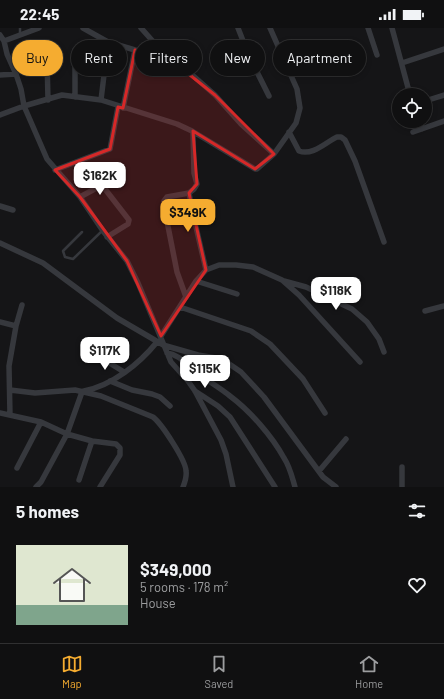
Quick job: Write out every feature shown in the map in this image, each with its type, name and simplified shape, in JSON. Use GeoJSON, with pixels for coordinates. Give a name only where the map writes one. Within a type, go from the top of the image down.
{"type":"FeatureCollection","features":[{"type":"Feature","properties":{"kind":"street"},"geometry":{"type":"LineString","coordinates":[[4,41],[39,28]]}},
{"type":"Feature","properties":{"kind":"street"},"geometry":{"type":"LineString","coordinates":[[83,28],[104,40]]}},
{"type":"Feature","properties":{"kind":"street"},"geometry":{"type":"LineString","coordinates":[[142,28],[152,40]]}},
{"type":"Feature","properties":{"kind":"street"},"geometry":{"type":"LineString","coordinates":[[238,28],[249,56],[269,96]]}},
{"type":"Feature","properties":{"kind":"street"},"geometry":{"type":"LineString","coordinates":[[0,115],[62,95],[101,100],[177,124],[255,168],[259,167],[274,154],[296,123],[300,108],[298,89],[270,28]]}},
{"type":"Feature","properties":{"kind":"street"},"geometry":{"type":"LineString","coordinates":[[368,28],[376,55]]}},
{"type":"Feature","properties":{"kind":"street"},"geometry":{"type":"LineString","coordinates":[[392,28],[408,88]]}},
{"type":"Feature","properties":{"kind":"street"},"geometry":{"type":"LineString","coordinates":[[0,36],[4,41],[7,54],[12,65]]}},
{"type":"Feature","properties":{"kind":"street"},"geometry":{"type":"LineString","coordinates":[[55,170],[110,149],[135,50],[127,48]]}},
{"type":"Feature","properties":{"kind":"street"},"geometry":{"type":"LineString","coordinates":[[402,63],[444,49]]}},
{"type":"Feature","properties":{"kind":"street"},"geometry":{"type":"LineString","coordinates":[[0,75],[12,74]]}},
{"type":"Feature","properties":{"kind":"street"},"geometry":{"type":"LineString","coordinates":[[17,76],[24,106],[47,159],[80,197],[103,231],[127,261],[161,336],[166,353],[171,362],[195,391],[221,440],[229,466],[232,487]]}},
{"type":"Feature","properties":{"kind":"street"},"geometry":{"type":"LineString","coordinates":[[47,76],[48,100]]}},
{"type":"Feature","properties":{"kind":"street"},"geometry":{"type":"LineString","coordinates":[[75,76],[75,97]]}},
{"type":"Feature","properties":{"kind":"street"},"geometry":{"type":"LineString","coordinates":[[101,100],[104,76]]}},
{"type":"Feature","properties":{"kind":"street"},"geometry":{"type":"LineString","coordinates":[[193,76],[274,154]]}},
{"type":"Feature","properties":{"kind":"street"},"geometry":{"type":"LineString","coordinates":[[432,98],[444,94]]}},
{"type":"Feature","properties":{"kind":"street"},"geometry":{"type":"LineString","coordinates":[[413,132],[444,120]]}},
{"type":"Feature","properties":{"kind":"street"},"geometry":{"type":"LineString","coordinates":[[186,297],[177,272],[164,200],[167,197],[189,193],[197,184],[194,173],[193,132]]}},
{"type":"Feature","properties":{"kind":"street"},"geometry":{"type":"LineString","coordinates":[[289,132],[299,151],[302,152],[312,152],[337,137],[341,137],[345,140],[355,161],[384,242]]}},
{"type":"Feature","properties":{"kind":"street"},"geometry":{"type":"LineString","coordinates":[[91,171],[123,211],[129,222],[107,236]]}},
{"type":"Feature","properties":{"kind":"street"},"geometry":{"type":"LineString","coordinates":[[80,197],[102,185]]}},
{"type":"Feature","properties":{"kind":"street"},"geometry":{"type":"LineString","coordinates":[[189,193],[206,270]]}},
{"type":"Feature","properties":{"kind":"street"},"geometry":{"type":"LineString","coordinates":[[0,206],[13,210]]}},
{"type":"Feature","properties":{"kind":"street"},"geometry":{"type":"LineString","coordinates":[[0,243],[43,263],[117,318],[157,342],[198,355],[222,359],[241,372],[264,397],[323,476],[336,487]]}},
{"type":"Feature","properties":{"kind":"street"},"geometry":{"type":"LineString","coordinates":[[161,336],[196,281],[206,270],[219,265],[236,265],[253,267],[282,280],[306,287],[352,309],[367,322],[379,339],[384,352]]}},
{"type":"Feature","properties":{"kind":"street"},"geometry":{"type":"LineString","coordinates":[[282,280],[299,295],[360,362]]}},
{"type":"Feature","properties":{"kind":"street"},"geometry":{"type":"LineString","coordinates":[[196,281],[237,294]]}},
{"type":"Feature","properties":{"kind":"street"},"geometry":{"type":"LineString","coordinates":[[10,415],[9,366],[16,326],[22,305]]}},
{"type":"Feature","properties":{"kind":"street"},"geometry":{"type":"LineString","coordinates":[[425,310],[444,306]]}},
{"type":"Feature","properties":{"kind":"street"},"geometry":{"type":"LineString","coordinates":[[180,307],[251,331],[270,344],[303,378],[325,413]]}},
{"type":"Feature","properties":{"kind":"street"},"geometry":{"type":"LineString","coordinates":[[0,322],[16,326]]}},
{"type":"Feature","properties":{"kind":"street"},"geometry":{"type":"LineString","coordinates":[[82,392],[96,389],[124,372],[144,357],[157,342]]}},
{"type":"Feature","properties":{"kind":"street"},"geometry":{"type":"LineString","coordinates":[[166,353],[172,354],[180,359],[231,396],[248,413],[271,439],[285,459],[295,487]]}},
{"type":"Feature","properties":{"kind":"street"},"geometry":{"type":"LineString","coordinates":[[95,354],[124,372]]}},
{"type":"Feature","properties":{"kind":"street"},"geometry":{"type":"LineString","coordinates":[[110,381],[132,390],[160,397],[170,406]]}},
{"type":"Feature","properties":{"kind":"street"},"geometry":{"type":"LineString","coordinates":[[10,390],[35,392],[70,390],[82,392],[101,396],[156,420],[170,439],[185,465],[186,477],[184,487]]}},
{"type":"Feature","properties":{"kind":"street"},"geometry":{"type":"LineString","coordinates":[[195,391],[218,406],[230,417],[275,487]]}},
{"type":"Feature","properties":{"kind":"street"},"geometry":{"type":"LineString","coordinates":[[36,487],[41,482],[67,434],[82,392]]}},
{"type":"Feature","properties":{"kind":"street"},"geometry":{"type":"LineString","coordinates":[[0,413],[41,422],[67,434],[92,441],[116,444],[120,448],[120,456],[100,487]]}},
{"type":"Feature","properties":{"kind":"street"},"geometry":{"type":"LineString","coordinates":[[16,468],[41,422]]}},
{"type":"Feature","properties":{"kind":"street"},"geometry":{"type":"LineString","coordinates":[[319,471],[346,439]]}},
{"type":"Feature","properties":{"kind":"street"},"geometry":{"type":"LineString","coordinates":[[79,480],[92,441]]}},
{"type":"Feature","properties":{"kind":"street"},"geometry":{"type":"LineString","coordinates":[[402,467],[402,487]]}},
{"type":"Feature","properties":{"kind":"lane"},"geometry":{"type":"LineString","coordinates":[[20,28],[20,36]]}},
{"type":"Feature","properties":{"kind":"lane"},"geometry":{"type":"LineString","coordinates":[[82,232],[63,251],[65,257],[73,259],[103,231]]}},
{"type":"Feature","properties":{"kind":"highlighted area"},"geometry":{"type":"Polygon","coordinates":[[[135,50],[166,56],[215,95],[274,154],[255,169],[193,131],[197,184],[189,193],[206,270],[161,336],[127,261],[80,197],[55,170],[110,149],[118,107],[123,108],[135,50]]]}}]}
